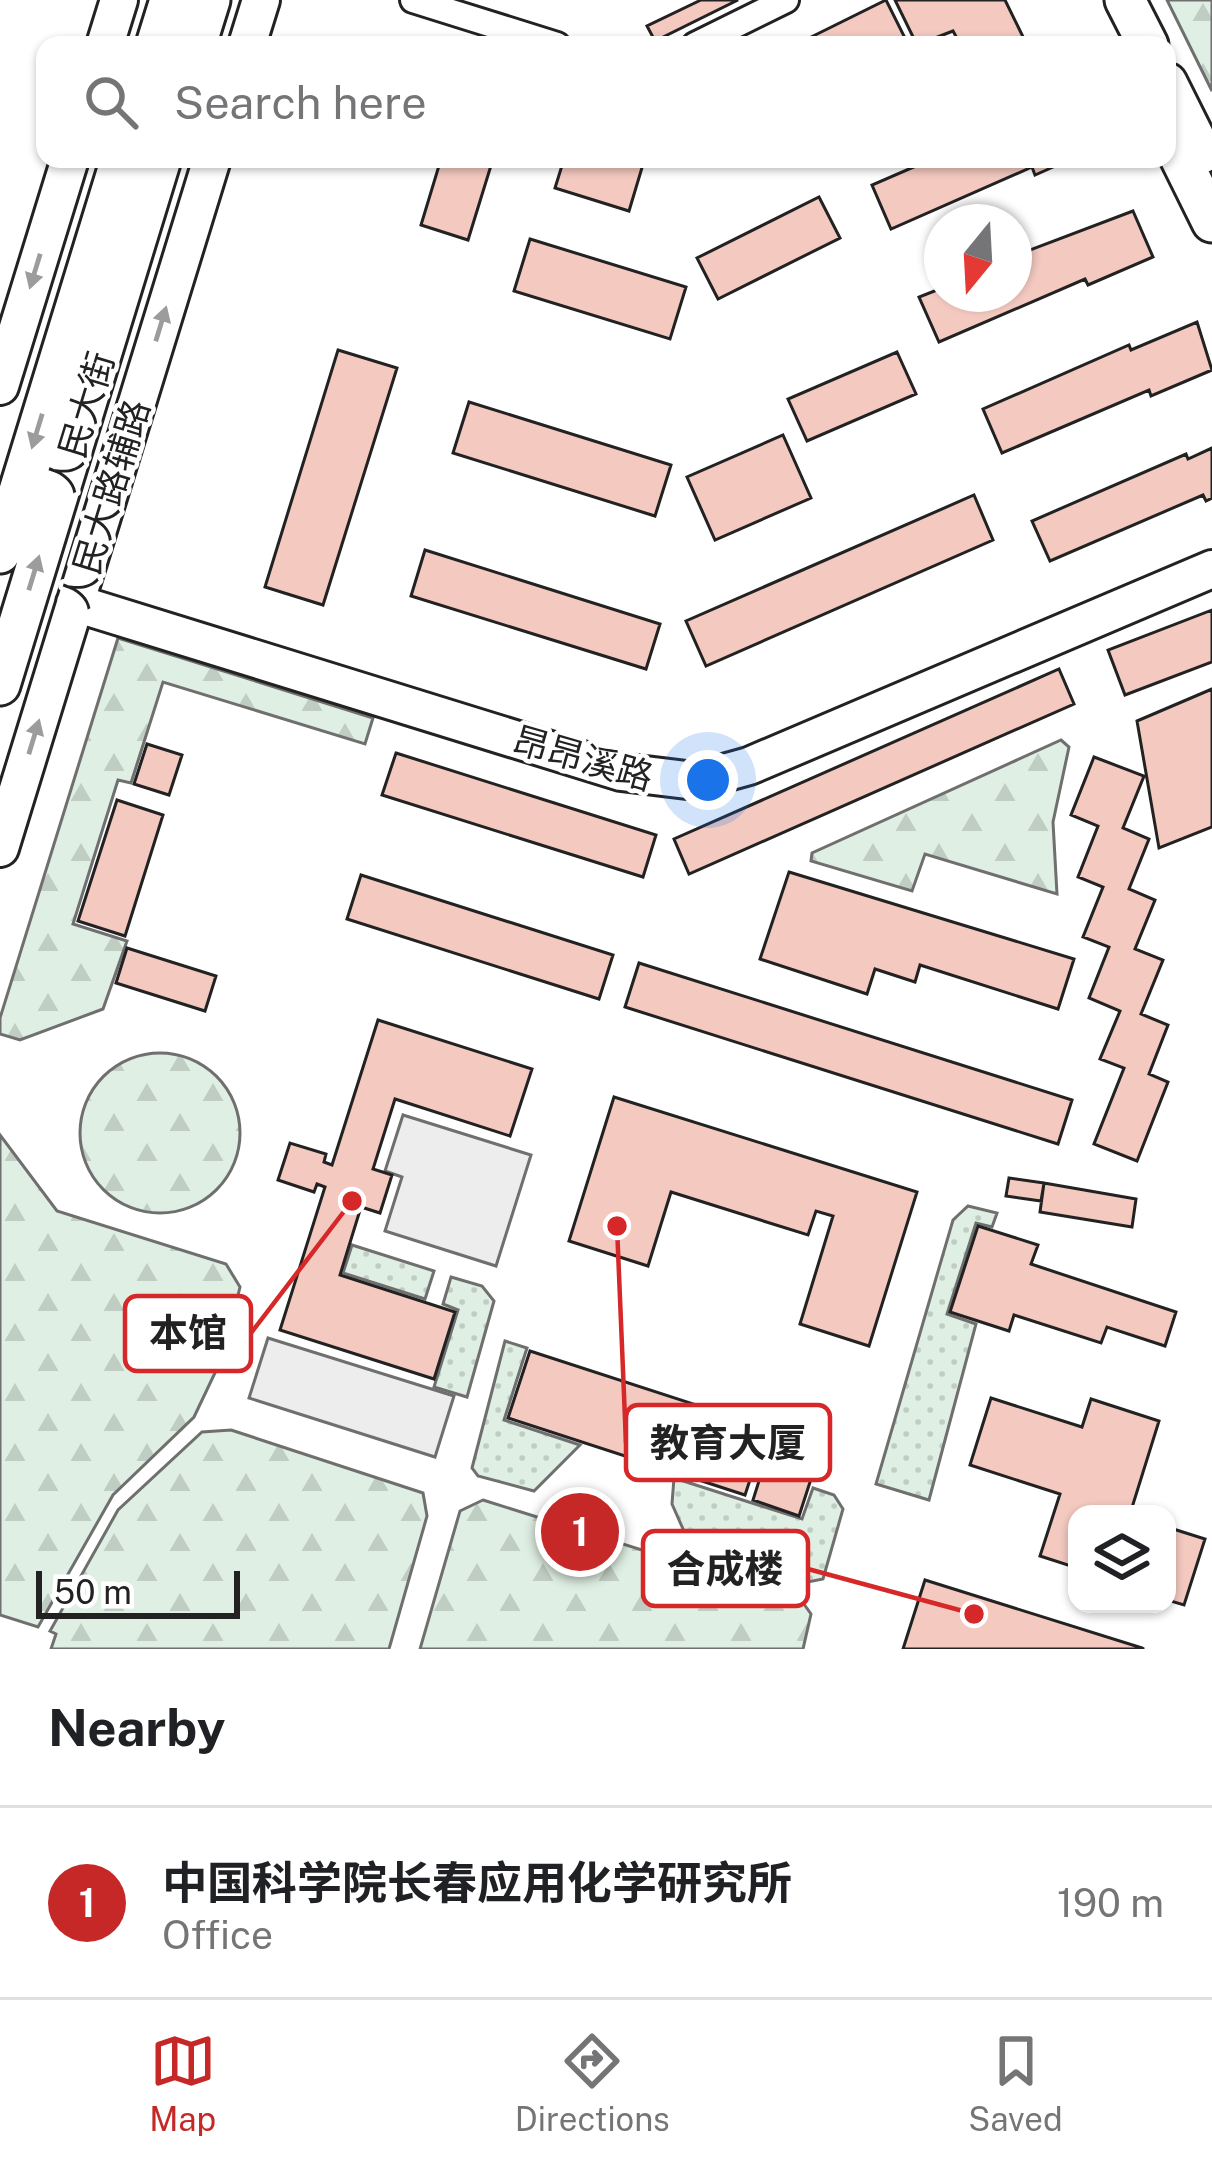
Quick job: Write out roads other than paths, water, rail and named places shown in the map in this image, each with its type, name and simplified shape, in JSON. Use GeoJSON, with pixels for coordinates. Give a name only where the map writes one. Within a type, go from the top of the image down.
{"type":"FeatureCollection","features":[{"type":"Feature","properties":{"kind":"main road"},"geometry":{"type":"LineString","coordinates":[[159,36],[170,0]]}},
{"type":"Feature","properties":{"kind":"main road"},"geometry":{"type":"LineString","coordinates":[[199,36],[210,0]]}},
{"type":"Feature","properties":{"kind":"main road"},"geometry":{"type":"LineString","coordinates":[[1103,0],[1121,36]]}},
{"type":"Feature","properties":{"kind":"main road"},"geometry":{"type":"LineString","coordinates":[[1126,0],[1144,36]]}},
{"type":"Feature","properties":{"kind":"main road"},"geometry":{"type":"LineString","coordinates":[[1176,101],[1212,174]]}},
{"type":"Feature","properties":{"kind":"main road"},"geometry":{"type":"LineString","coordinates":[[1176,148],[1212,222]]}},
{"type":"Feature","properties":{"kind":"main road","name":"人民大街"},"geometry":{"type":"LineString","coordinates":[[0,553],[118,168]]}},
{"type":"Feature","properties":{"kind":"main road","name":"人民大街"},"geometry":{"type":"LineString","coordinates":[[0,685],[158,168]]}},
{"type":"Feature","properties":{"kind":"street"},"geometry":{"type":"LineString","coordinates":[[108,36],[118,0]]}},
{"type":"Feature","properties":{"kind":"street"},"geometry":{"type":"LineString","coordinates":[[250,36],[260,0]]}},
{"type":"Feature","properties":{"kind":"street"},"geometry":{"type":"LineString","coordinates":[[413,0],[528,36]]}},
{"type":"Feature","properties":{"kind":"street"},"geometry":{"type":"LineString","coordinates":[[713,36],[786,0]]}},
{"type":"Feature","properties":{"kind":"street"},"geometry":{"type":"LineString","coordinates":[[0,386],[67,168]]}},
{"type":"Feature","properties":{"kind":"street","name":"人民大路辅路"},"geometry":{"type":"LineString","coordinates":[[0,848],[209,168]]}},
{"type":"Feature","properties":{"kind":"street","name":"昂昂溪路"},"geometry":{"type":"LineString","coordinates":[[75,602],[621,772],[670,782],[749,766],[1212,569]]}},
{"type":"Feature","properties":{"kind":"place","name":"本馆"},"geometry":{"type":"Point","coordinates":[352,1201]}},
{"type":"Feature","properties":{"kind":"place","name":"教育大厦"},"geometry":{"type":"Point","coordinates":[617,1226]}},
{"type":"Feature","properties":{"kind":"place","name":"中国科学院长春应用化学研究所"},"geometry":{"type":"Point","coordinates":[580,1532]}},
{"type":"Feature","properties":{"kind":"place","name":"合成楼"},"geometry":{"type":"Point","coordinates":[974,1614]}}]}
